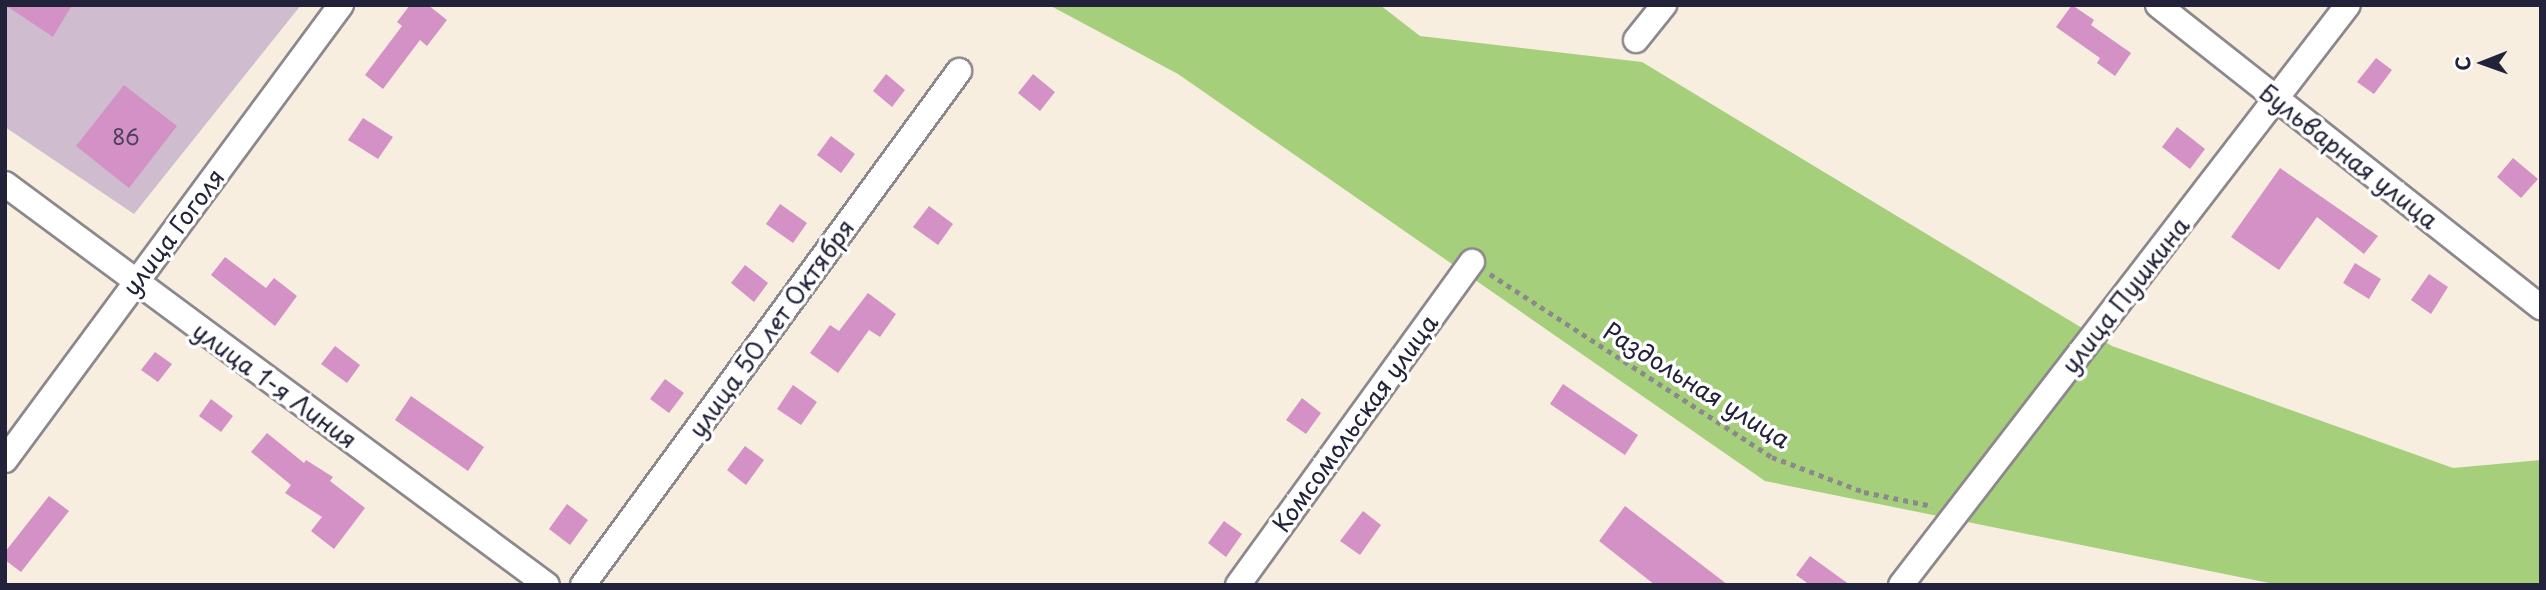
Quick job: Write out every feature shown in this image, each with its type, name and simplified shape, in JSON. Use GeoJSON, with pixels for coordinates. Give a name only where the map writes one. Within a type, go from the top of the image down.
{"type":"FeatureCollection","features":[{"type":"Feature","properties":{"kind":"street","name":"улица Гоголя"},"geometry":{"type":"LineString","coordinates":[[5,460],[341,5]]}},
{"type":"Feature","properties":{"kind":"street"},"geometry":{"type":"LineString","coordinates":[[1636,40],[1664,5]]}},
{"type":"Feature","properties":{"kind":"street","name":"Бульварная улица"},"geometry":{"type":"LineString","coordinates":[[2158,5],[2541,307]]}},
{"type":"Feature","properties":{"kind":"street","name":"улица Пушкина"},"geometry":{"type":"LineString","coordinates":[[1901,585],[2348,5]]}},
{"type":"Feature","properties":{"kind":"street","name":"улица 50 лет Октября"},"geometry":{"type":"LineString","coordinates":[[583,585],[959,71]]}},
{"type":"Feature","properties":{"kind":"street","name":"улица 1-я Линия"},"geometry":{"type":"LineString","coordinates":[[5,184],[547,585]]}},
{"type":"Feature","properties":{"kind":"street","name":"Комсомольская улица"},"geometry":{"type":"LineString","coordinates":[[1238,585],[1472,262]]}},
{"type":"Feature","properties":{"kind":"path","name":"Раздольная улица"},"geometry":{"type":"LineString","coordinates":[[1472,262],[1772,457],[1916,506],[1960,506]]}},
{"type":"Feature","properties":{"kind":"shaded area"},"geometry":{"type":"Polygon","coordinates":[[[5,5],[301,5],[134,214],[5,127],[5,5]]]}},
{"type":"Feature","properties":{"kind":"green space"},"geometry":{"type":"Polygon","coordinates":[[[1049,5],[1380,5],[1420,36],[1642,62],[2112,346],[2453,468],[2541,460],[2541,584],[2279,585],[1765,481],[1178,74],[1049,5]]]}},
{"type":"Feature","properties":{"kind":"building"},"geometry":{"type":"Polygon","coordinates":[[[5,5],[72,5],[53,37],[5,5]]]}},
{"type":"Feature","properties":{"kind":"building"},"geometry":{"type":"Polygon","coordinates":[[[410,5],[428,5],[447,20],[427,46],[420,40],[383,89],[365,75],[402,26],[397,22],[410,5]]]}},
{"type":"Feature","properties":{"kind":"building"},"geometry":{"type":"Polygon","coordinates":[[[2072,5],[2094,20],[2091,25],[2131,53],[2115,76],[2097,63],[2100,58],[2056,27],[2072,5]]]}},
{"type":"Feature","properties":{"kind":"building"},"geometry":{"type":"Polygon","coordinates":[[[2376,58],[2392,70],[2374,94],[2357,82],[2376,58]]]}},
{"type":"Feature","properties":{"kind":"building"},"geometry":{"type":"Polygon","coordinates":[[[886,74],[905,90],[892,107],[873,91],[886,74]]]}},
{"type":"Feature","properties":{"kind":"building"},"geometry":{"type":"Polygon","coordinates":[[[1033,74],[1055,92],[1040,111],[1018,93],[1033,74]]]}},
{"type":"Feature","properties":{"kind":"building"},"geometry":{"type":"Polygon","coordinates":[[[124,85],[177,126],[129,188],[76,146],[124,85]]]}},
{"type":"Feature","properties":{"kind":"building"},"geometry":{"type":"Polygon","coordinates":[[[363,118],[393,137],[378,159],[348,140],[363,118]]]}},
{"type":"Feature","properties":{"kind":"building"},"geometry":{"type":"Polygon","coordinates":[[[2177,127],[2205,149],[2190,169],[2162,147],[2177,127]]]}},
{"type":"Feature","properties":{"kind":"building"},"geometry":{"type":"Polygon","coordinates":[[[831,136],[855,154],[841,173],[817,155],[831,136]]]}},
{"type":"Feature","properties":{"kind":"building"},"geometry":{"type":"Polygon","coordinates":[[[2513,158],[2538,179],[2521,198],[2497,177],[2513,158]]]}},
{"type":"Feature","properties":{"kind":"building"},"geometry":{"type":"Polygon","coordinates":[[[2280,168],[2378,236],[2364,254],[2317,217],[2279,270],[2231,237],[2280,168]]]}},
{"type":"Feature","properties":{"kind":"building"},"geometry":{"type":"Polygon","coordinates":[[[780,204],[807,223],[793,243],[766,224],[780,204]]]}},
{"type":"Feature","properties":{"kind":"building"},"geometry":{"type":"Polygon","coordinates":[[[929,206],[953,224],[938,245],[913,227],[929,206]]]}},
{"type":"Feature","properties":{"kind":"building"},"geometry":{"type":"Polygon","coordinates":[[[225,257],[266,288],[274,278],[297,296],[275,326],[211,275],[225,257]]]}},
{"type":"Feature","properties":{"kind":"building"},"geometry":{"type":"Polygon","coordinates":[[[2355,263],[2381,279],[2369,299],[2343,283],[2355,263]]]}},
{"type":"Feature","properties":{"kind":"building"},"geometry":{"type":"Polygon","coordinates":[[[745,265],[768,283],[754,302],[731,283],[745,265]]]}},
{"type":"Feature","properties":{"kind":"building"},"geometry":{"type":"Polygon","coordinates":[[[2429,274],[2448,287],[2431,314],[2411,300],[2429,274]]]}},
{"type":"Feature","properties":{"kind":"building"},"geometry":{"type":"Polygon","coordinates":[[[868,293],[896,314],[880,337],[869,330],[838,373],[810,353],[830,325],[839,331],[868,293]]]}},
{"type":"Feature","properties":{"kind":"building"},"geometry":{"type":"Polygon","coordinates":[[[335,346],[360,365],[347,383],[321,364],[335,346]]]}},
{"type":"Feature","properties":{"kind":"building"},"geometry":{"type":"Polygon","coordinates":[[[155,352],[172,364],[158,382],[141,370],[155,352]]]}},
{"type":"Feature","properties":{"kind":"building"},"geometry":{"type":"Polygon","coordinates":[[[665,379],[684,393],[669,413],[650,399],[665,379]]]}},
{"type":"Feature","properties":{"kind":"building"},"geometry":{"type":"Polygon","coordinates":[[[1563,384],[1638,435],[1625,455],[1550,404],[1563,384]]]}},
{"type":"Feature","properties":{"kind":"building"},"geometry":{"type":"Polygon","coordinates":[[[793,385],[817,402],[801,425],[777,409],[793,385]]]}},
{"type":"Feature","properties":{"kind":"building"},"geometry":{"type":"Polygon","coordinates":[[[411,396],[484,447],[468,471],[395,420],[411,396]]]}},
{"type":"Feature","properties":{"kind":"building"},"geometry":{"type":"Polygon","coordinates":[[[1302,398],[1321,413],[1306,434],[1286,420],[1302,398]]]}},
{"type":"Feature","properties":{"kind":"building"},"geometry":{"type":"Polygon","coordinates":[[[211,399],[233,416],[221,432],[199,416],[211,399]]]}},
{"type":"Feature","properties":{"kind":"building"},"geometry":{"type":"Polygon","coordinates":[[[267,433],[304,463],[306,460],[333,477],[330,481],[365,508],[334,549],[311,531],[322,517],[285,493],[291,485],[251,452],[267,433]]]}},
{"type":"Feature","properties":{"kind":"building"},"geometry":{"type":"Polygon","coordinates":[[[745,446],[764,460],[746,485],[727,470],[745,446]]]}},
{"type":"Feature","properties":{"kind":"building"},"geometry":{"type":"Polygon","coordinates":[[[49,496],[69,511],[21,572],[5,560],[5,552],[49,496]]]}},
{"type":"Feature","properties":{"kind":"building"},"geometry":{"type":"Polygon","coordinates":[[[567,504],[588,520],[570,545],[549,529],[567,504]]]}},
{"type":"Feature","properties":{"kind":"building"},"geometry":{"type":"Polygon","coordinates":[[[1625,506],[1728,585],[1655,585],[1599,541],[1625,506]]]}},
{"type":"Feature","properties":{"kind":"building"},"geometry":{"type":"Polygon","coordinates":[[[1363,511],[1381,525],[1360,555],[1340,541],[1363,511]]]}},
{"type":"Feature","properties":{"kind":"building"},"geometry":{"type":"Polygon","coordinates":[[[1224,521],[1242,534],[1226,557],[1208,543],[1224,521]]]}},
{"type":"Feature","properties":{"kind":"building"},"geometry":{"type":"Polygon","coordinates":[[[1810,556],[1850,585],[1810,585],[1796,575],[1810,556]]]}}]}
